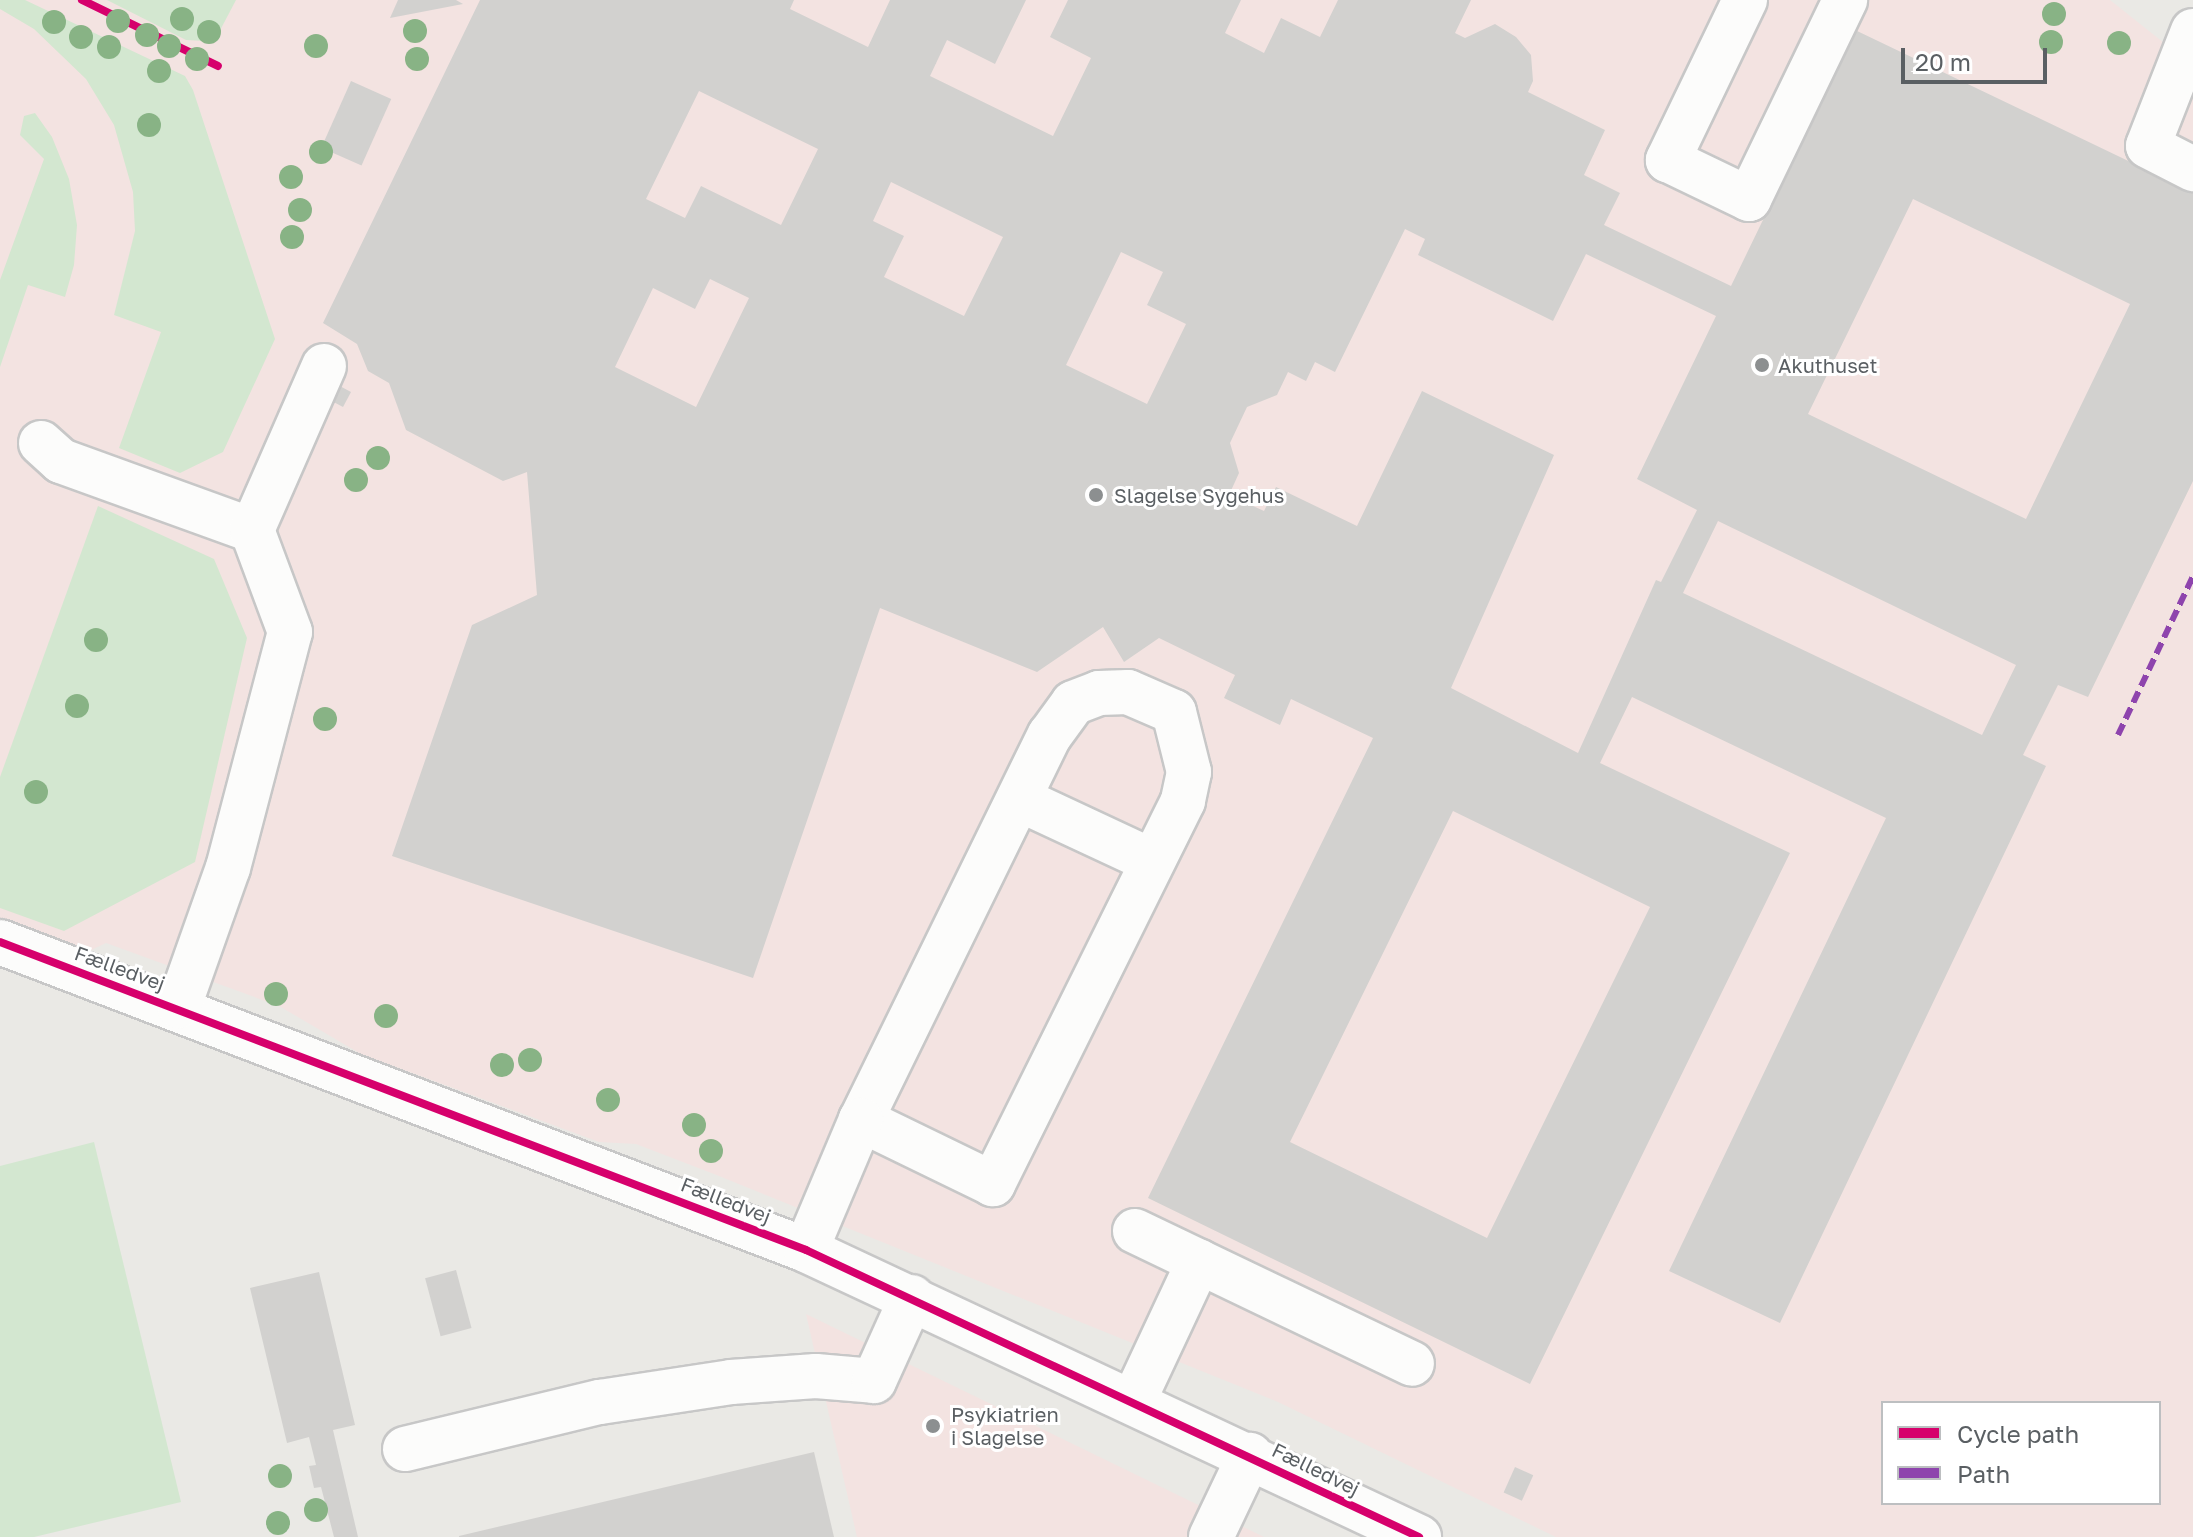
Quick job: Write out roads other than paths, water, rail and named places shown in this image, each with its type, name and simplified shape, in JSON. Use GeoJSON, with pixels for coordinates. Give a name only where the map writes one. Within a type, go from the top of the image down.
{"type":"FeatureCollection","features":[{"type":"Feature","properties":{"kind":"street"},"geometry":{"type":"LineString","coordinates":[[1745,0],[1668,160],[1749,199],[1845,0]]}},
{"type":"Feature","properties":{"kind":"street"},"geometry":{"type":"LineString","coordinates":[[2175,0],[2193,14]]}},
{"type":"Feature","properties":{"kind":"street"},"geometry":{"type":"LineString","coordinates":[[2193,31],[2148,146],[2193,169]]}},
{"type":"Feature","properties":{"kind":"street"},"geometry":{"type":"LineString","coordinates":[[179,1006],[228,868],[290,632],[252,530],[324,366]]}},
{"type":"Feature","properties":{"kind":"street"},"geometry":{"type":"LineString","coordinates":[[41,443],[61,461],[252,530]]}},
{"type":"Feature","properties":{"kind":"street"},"geometry":{"type":"LineString","coordinates":[[806,1250],[861,1120],[1050,735],[1073,703],[1109,692],[1151,698],[1174,712],[1189,772],[1183,801],[993,1184],[861,1120]]}},
{"type":"Feature","properties":{"kind":"street"},"geometry":{"type":"LineString","coordinates":[[1019,799],[1152,861]]}},
{"type":"Feature","properties":{"kind":"street","name":"Fælledvej"},"geometry":{"type":"LineString","coordinates":[[0,942],[179,1006],[806,1250],[1134,1400],[1419,1537]]}},
{"type":"Feature","properties":{"kind":"street"},"geometry":{"type":"LineString","coordinates":[[1135,1231],[1412,1364]]}},
{"type":"Feature","properties":{"kind":"street"},"geometry":{"type":"LineString","coordinates":[[1134,1400],[1199,1261]]}},
{"type":"Feature","properties":{"kind":"street"},"geometry":{"type":"LineString","coordinates":[[405,1449],[600,1402],[731,1382],[816,1376],[874,1381],[912,1297]]}},
{"type":"Feature","properties":{"kind":"street"},"geometry":{"type":"LineString","coordinates":[[1211,1537],[1250,1455]]}},
{"type":"Feature","properties":{"kind":"place","name":"Akuthuset"},"geometry":{"type":"Point","coordinates":[1762,365]}},
{"type":"Feature","properties":{"kind":"place","name":"Slagelse Sygehus"},"geometry":{"type":"Point","coordinates":[1096,495]}},
{"type":"Feature","properties":{"kind":"place","name":"Psykiatrien i Slagelse"},"geometry":{"type":"Point","coordinates":[933,1426]}}]}
